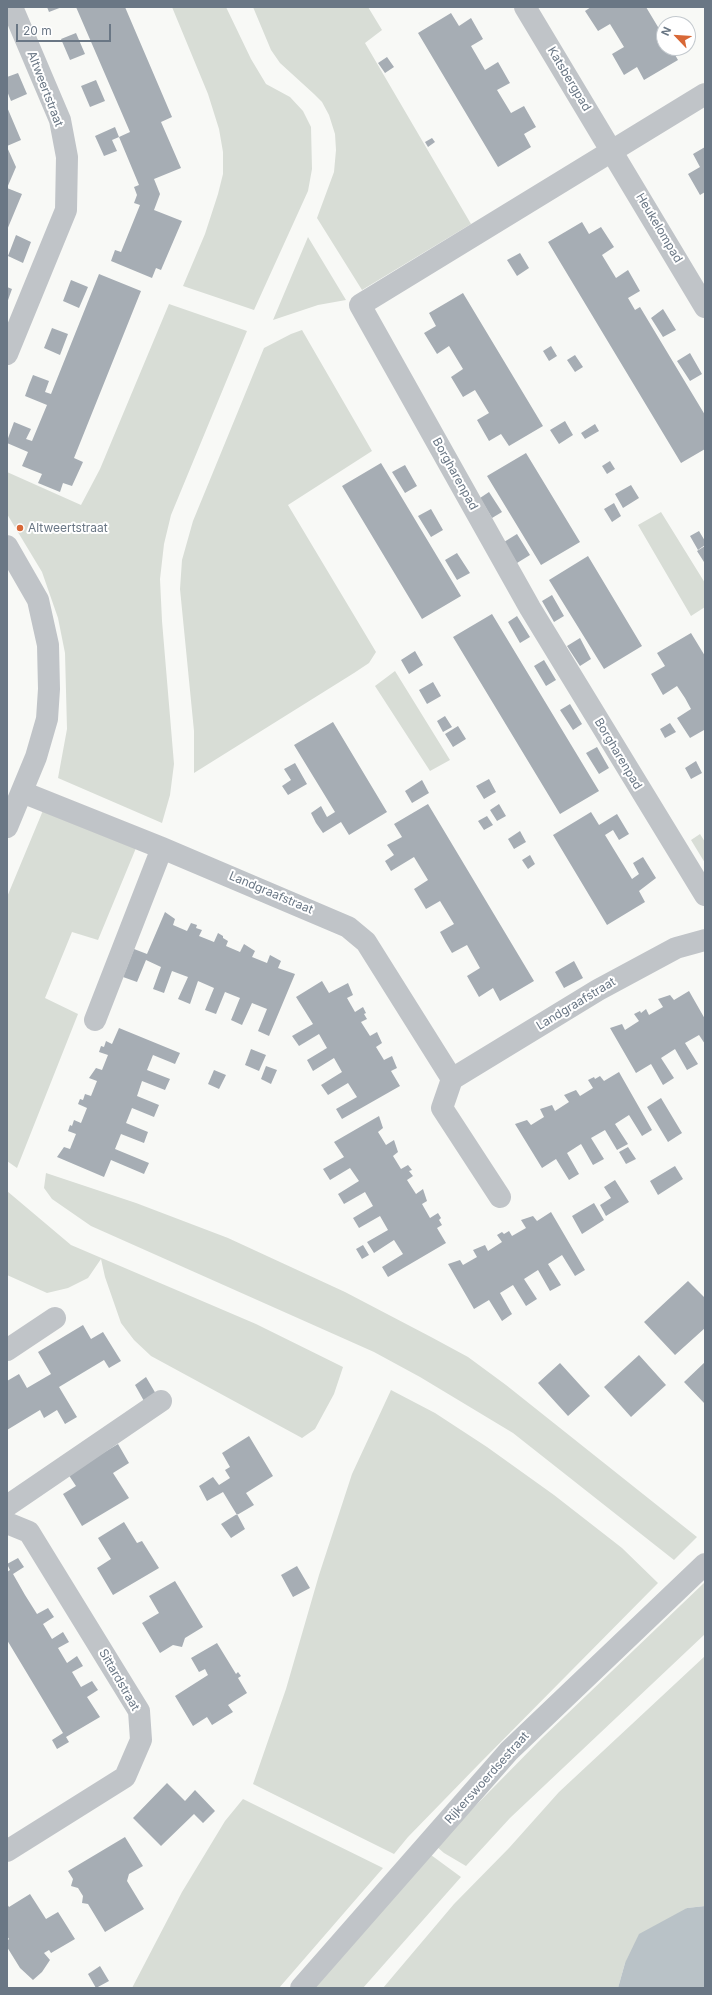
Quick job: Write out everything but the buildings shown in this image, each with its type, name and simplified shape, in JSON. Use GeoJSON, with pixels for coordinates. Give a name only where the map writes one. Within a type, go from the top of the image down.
{"type":"FeatureCollection","features":[{"type":"Feature","properties":{"kind":"street","name":"Altweertstraat"},"geometry":{"type":"LineString","coordinates":[[7,354],[66,210],[67,158],[60,120],[12,7]]}},
{"type":"Feature","properties":{"kind":"street","name":"Katsbergpad"},"geometry":{"type":"LineString","coordinates":[[525,7],[612,150]]}},
{"type":"Feature","properties":{"kind":"street"},"geometry":{"type":"LineString","coordinates":[[612,150],[705,94]]}},
{"type":"Feature","properties":{"kind":"street","name":"Heukelompad"},"geometry":{"type":"LineString","coordinates":[[612,150],[705,307]]}},
{"type":"Feature","properties":{"kind":"street","name":"Borgharenpad"},"geometry":{"type":"LineString","coordinates":[[612,150],[360,305],[530,608],[705,895]]}},
{"type":"Feature","properties":{"kind":"street"},"geometry":{"type":"LineString","coordinates":[[7,546],[38,600],[48,645],[49,689],[47,719],[36,757],[7,827]]}},
{"type":"Feature","properties":{"kind":"street","name":"Landgraafstraat"},"geometry":{"type":"LineString","coordinates":[[22,792],[162,848],[348,927],[366,942],[452,1079],[598,990],[676,948],[705,940]]}},
{"type":"Feature","properties":{"kind":"street"},"geometry":{"type":"LineString","coordinates":[[95,1020],[162,848]]}},
{"type":"Feature","properties":{"kind":"street"},"geometry":{"type":"LineString","coordinates":[[452,1079],[442,1108],[500,1197]]}},
{"type":"Feature","properties":{"kind":"street"},"geometry":{"type":"LineString","coordinates":[[7,1350],[55,1318]]}},
{"type":"Feature","properties":{"kind":"street"},"geometry":{"type":"LineString","coordinates":[[7,1506],[161,1401]]}},
{"type":"Feature","properties":{"kind":"street","name":"Sittardstraat"},"geometry":{"type":"LineString","coordinates":[[7,1523],[29,1532],[138,1711],[141,1740],[125,1777],[7,1851]]}},
{"type":"Feature","properties":{"kind":"street","name":"Rijkerswoerdsestraat"},"geometry":{"type":"LineString","coordinates":[[301,1988],[509,1751],[705,1564]]}},
{"type":"Feature","properties":{"kind":"shaded area"},"geometry":{"type":"Polygon","coordinates":[[[172,7],[226,7],[251,59],[266,84],[290,97],[303,111],[311,127],[312,169],[308,191],[254,310],[183,286],[205,234],[218,194],[223,174],[223,152],[219,129],[208,94],[172,7]]]}},
{"type":"Feature","properties":{"kind":"shaded area"},"geometry":{"type":"Polygon","coordinates":[[[253,7],[368,7],[382,30],[365,43],[471,224],[362,290],[317,218],[334,172],[336,150],[335,134],[329,115],[322,102],[280,63],[271,50],[253,7]]]}},
{"type":"Feature","properties":{"kind":"shaded area"},"geometry":{"type":"Polygon","coordinates":[[[308,237],[346,300],[318,305],[273,320],[308,237]]]}},
{"type":"Feature","properties":{"kind":"shaded area"},"geometry":{"type":"Polygon","coordinates":[[[169,304],[247,331],[171,515],[164,544],[160,579],[174,764],[170,795],[162,823],[58,778],[67,729],[65,653],[58,618],[42,572],[7,514],[7,472],[81,505],[100,469],[169,304]]]}},
{"type":"Feature","properties":{"kind":"shaded area"},"geometry":{"type":"Polygon","coordinates":[[[302,330],[372,451],[288,505],[376,652],[369,663],[354,673],[194,773],[194,731],[180,589],[182,560],[193,521],[264,348],[302,330]]]}},
{"type":"Feature","properties":{"kind":"shaded area"},"geometry":{"type":"Polygon","coordinates":[[[661,512],[705,583],[705,607],[691,616],[638,525],[661,512]]]}},
{"type":"Feature","properties":{"kind":"shaded area"},"geometry":{"type":"Polygon","coordinates":[[[395,671],[450,760],[430,771],[375,686],[395,671]]]}},
{"type":"Feature","properties":{"kind":"shaded area"},"geometry":{"type":"Polygon","coordinates":[[[44,808],[136,848],[98,940],[72,932],[45,998],[78,1014],[17,1168],[7,1161],[7,897],[44,808]]]}},
{"type":"Feature","properties":{"kind":"shaded area"},"geometry":{"type":"Polygon","coordinates":[[[700,834],[705,842],[705,863],[691,840],[700,834]]]}},
{"type":"Feature","properties":{"kind":"shaded area"},"geometry":{"type":"Polygon","coordinates":[[[46,1173],[136,1203],[228,1238],[345,1292],[468,1357],[506,1385],[697,1537],[674,1560],[513,1433],[420,1377],[374,1352],[91,1226],[52,1199],[44,1188],[46,1173]]]}},
{"type":"Feature","properties":{"kind":"shaded area"},"geometry":{"type":"Polygon","coordinates":[[[7,1191],[71,1245],[256,1324],[343,1367],[334,1394],[315,1429],[302,1438],[151,1356],[134,1340],[121,1323],[105,1277],[101,1259],[88,1278],[68,1288],[47,1293],[7,1275],[7,1191]]]}},
{"type":"Feature","properties":{"kind":"shaded area"},"geometry":{"type":"Polygon","coordinates":[[[391,1390],[435,1413],[487,1447],[554,1495],[622,1548],[658,1583],[479,1764],[408,1837],[394,1854],[253,1784],[286,1689],[319,1575],[352,1474],[391,1390]]]}},
{"type":"Feature","properties":{"kind":"shaded area"},"geometry":{"type":"Polygon","coordinates":[[[705,1582],[705,1634],[510,1818],[466,1866],[444,1853],[436,1846],[542,1738],[705,1582]]]}},
{"type":"Feature","properties":{"kind":"shaded area"},"geometry":{"type":"Polygon","coordinates":[[[705,1656],[705,1906],[687,1908],[625,1963],[618,1988],[383,1988],[454,1904],[509,1848],[559,1792],[705,1656]]]}},
{"type":"Feature","properties":{"kind":"shaded area"},"geometry":{"type":"Polygon","coordinates":[[[243,1799],[383,1868],[279,1988],[132,1988],[182,1892],[225,1821],[243,1799]]]}},
{"type":"Feature","properties":{"kind":"shaded area"},"geometry":{"type":"Polygon","coordinates":[[[431,1855],[461,1877],[363,1988],[313,1988],[431,1855]]]}},
{"type":"Feature","properties":{"kind":"shaded area"},"geometry":{"type":"Polygon","coordinates":[[[705,1906],[705,1988],[618,1988],[625,1963],[639,1934],[687,1908],[705,1906]]]}},
{"type":"Feature","properties":{"kind":"place","name":"Altweertstraat"},"geometry":{"type":"Point","coordinates":[20,528]}}]}
